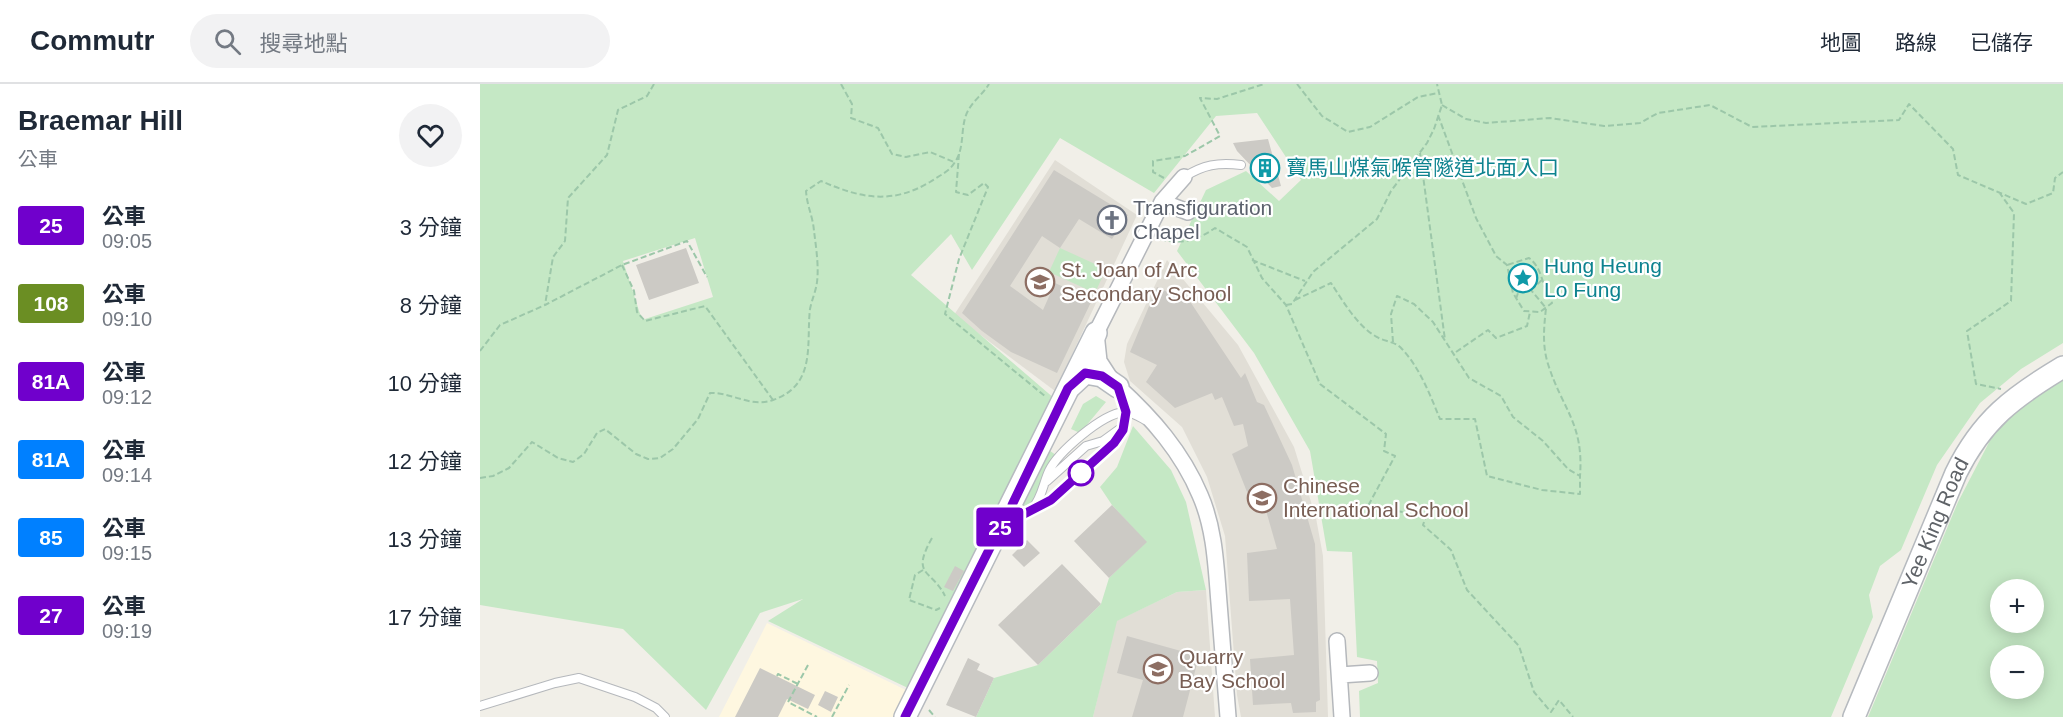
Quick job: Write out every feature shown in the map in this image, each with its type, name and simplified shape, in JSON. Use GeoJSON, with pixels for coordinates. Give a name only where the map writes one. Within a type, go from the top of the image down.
{"type":"FeatureCollection","features":[{"type":"Feature","properties":{"kind":"street"},"geometry":{"type":"LineString","coordinates":[[906,714],[1068,388],[1162,202],[1176,179]]}},
{"type":"Feature","properties":{"kind":"street"},"geometry":{"type":"LineString","coordinates":[[1162,202],[1188,212]]}},
{"type":"Feature","properties":{"kind":"street"},"geometry":{"type":"LineString","coordinates":[[1096,333],[1099,361],[1115,384],[1159,428],[1194,482],[1209,524],[1216,564],[1228,717]]}},
{"type":"Feature","properties":{"kind":"street","name":"Yee King Road"},"geometry":{"type":"LineString","coordinates":[[1854,717],[1956,473],[1970,445],[1987,423],[2010,401],[2063,367]]}},
{"type":"Feature","properties":{"kind":"street"},"geometry":{"type":"LineString","coordinates":[[1068,388],[1085,373],[1093,373],[1115,384]]}},
{"type":"Feature","properties":{"kind":"street"},"geometry":{"type":"LineString","coordinates":[[1338,641],[1342,717]]}},
{"type":"Feature","properties":{"kind":"street"},"geometry":{"type":"LineString","coordinates":[[1340,675],[1370,673]]}},
{"type":"Feature","properties":{"kind":"lane"},"geometry":{"type":"LineString","coordinates":[[1176,179],[1208,165],[1224,163],[1241,165]]}},
{"type":"Feature","properties":{"kind":"lane"},"geometry":{"type":"LineString","coordinates":[[1001,526],[1051,500],[1119,437],[1126,423],[1126,412],[1115,384]]}},
{"type":"Feature","properties":{"kind":"lane"},"geometry":{"type":"LineString","coordinates":[[1029,512],[1040,497],[1057,459],[1079,438],[1106,418],[1126,412],[1159,428]]}},
{"type":"Feature","properties":{"kind":"lane"},"geometry":{"type":"LineString","coordinates":[[1045,484],[1086,446],[1103,441],[1126,423]]}},
{"type":"Feature","properties":{"kind":"lane"},"geometry":{"type":"LineString","coordinates":[[480,706],[555,683],[585,679],[643,700],[665,717]]}},
{"type":"Feature","properties":{"kind":"path"},"geometry":{"type":"LineString","coordinates":[[545,305],[553,257],[565,242],[568,198],[608,155],[618,110],[647,96],[654,84]]}},
{"type":"Feature","properties":{"kind":"path"},"geometry":{"type":"LineString","coordinates":[[841,84],[852,104],[851,118],[878,128],[892,154],[906,157],[930,152],[955,163]]}},
{"type":"Feature","properties":{"kind":"path"},"geometry":{"type":"LineString","coordinates":[[988,84],[966,114],[955,191],[957,194],[968,195],[984,183],[988,187],[959,260],[945,314],[1048,398]]}},
{"type":"Feature","properties":{"kind":"path"},"geometry":{"type":"LineString","coordinates":[[1176,179],[1153,172],[1153,161],[1185,156],[1220,136],[1200,98],[1217,99],[1264,84]]}},
{"type":"Feature","properties":{"kind":"path"},"geometry":{"type":"LineString","coordinates":[[1297,84],[1309,103],[1322,116],[1348,132],[1370,127],[1418,97],[1438,93]]}},
{"type":"Feature","properties":{"kind":"path"},"geometry":{"type":"LineString","coordinates":[[1437,84],[1442,105],[1466,120],[1486,123],[1550,118],[1604,126],[1640,123],[1658,113],[1710,105],[1752,126],[1899,120],[1909,104],[1953,149],[1958,175],[1997,189],[2026,204],[2054,193],[2055,178],[2063,172]]}},
{"type":"Feature","properties":{"kind":"path"},"geometry":{"type":"LineString","coordinates":[[1295,300],[1313,272],[1377,219],[1391,191],[1420,153],[1434,129],[1442,105]]}},
{"type":"Feature","properties":{"kind":"path"},"geometry":{"type":"LineString","coordinates":[[1438,114],[1476,218],[1496,256],[1507,265],[1516,298],[1524,311],[1530,312],[1540,312],[1552,303],[1545,293],[1538,264],[1529,258],[1507,265]]}},
{"type":"Feature","properties":{"kind":"path"},"geometry":{"type":"LineString","coordinates":[[1420,153],[1445,344]]}},
{"type":"Feature","properties":{"kind":"path"},"geometry":{"type":"LineString","coordinates":[[480,478],[493,476],[510,467],[532,442],[558,458],[573,462],[584,454],[597,433],[605,429],[639,456],[660,459],[673,449],[698,418],[710,393],[752,401],[773,400],[787,393],[796,384],[806,365],[810,347],[810,311],[818,271],[814,228],[807,208],[806,191],[821,181],[847,192],[882,198],[915,191],[948,171],[959,154]]}},
{"type":"Feature","properties":{"kind":"path"},"geometry":{"type":"LineString","coordinates":[[948,171],[959,169]]}},
{"type":"Feature","properties":{"kind":"path"},"geometry":{"type":"LineString","coordinates":[[1997,189],[2014,213],[2010,301],[1967,331],[1976,384],[2004,389]]}},
{"type":"Feature","properties":{"kind":"path"},"geometry":{"type":"LineString","coordinates":[[1155,238],[1169,242],[1193,240],[1215,228],[1247,247],[1252,260],[1274,294],[1286,305],[1320,384],[1386,434],[1384,452],[1395,456],[1368,506],[1426,516],[1423,525],[1451,550],[1467,590],[1519,646],[1534,692],[1551,712],[1559,700],[1573,717]]}},
{"type":"Feature","properties":{"kind":"path"},"geometry":{"type":"LineString","coordinates":[[480,351],[500,325],[545,305],[622,265],[687,241],[707,277]]}},
{"type":"Feature","properties":{"kind":"path"},"geometry":{"type":"LineString","coordinates":[[1252,260],[1307,282]]}},
{"type":"Feature","properties":{"kind":"path"},"geometry":{"type":"LineString","coordinates":[[622,265],[634,291],[637,312],[645,321],[705,306],[773,400]]}},
{"type":"Feature","properties":{"kind":"path"},"geometry":{"type":"LineString","coordinates":[[1286,305],[1331,283],[1351,313],[1367,329],[1376,337],[1393,342],[1402,348],[1425,384],[1440,419],[1475,419],[1487,476],[1520,482],[1542,490],[1580,494],[1581,458],[1578,432],[1548,364],[1543,335],[1546,308],[1523,278],[1516,298]]}},
{"type":"Feature","properties":{"kind":"path"},"geometry":{"type":"LineString","coordinates":[[1531,290],[1542,280]]}},
{"type":"Feature","properties":{"kind":"path"},"geometry":{"type":"LineString","coordinates":[[1393,342],[1391,314],[1397,296],[1414,304],[1433,322],[1445,344],[1455,352],[1469,378],[1501,396],[1513,417],[1543,441],[1568,469],[1580,476]]}},
{"type":"Feature","properties":{"kind":"path"},"geometry":{"type":"LineString","coordinates":[[1455,352],[1488,330],[1496,338],[1527,326],[1530,312]]}},
{"type":"Feature","properties":{"kind":"path"},"geometry":{"type":"LineString","coordinates":[[932,538],[925,550],[922,564],[930,580],[941,589],[949,604]]}},
{"type":"Feature","properties":{"kind":"path"},"geometry":{"type":"LineString","coordinates":[[924,570],[915,576],[909,600],[936,610],[942,607]]}},
{"type":"Feature","properties":{"kind":"path"},"geometry":{"type":"LineString","coordinates":[[808,665],[788,702],[817,717]]}},
{"type":"Feature","properties":{"kind":"path"},"geometry":{"type":"LineString","coordinates":[[777,676],[778,674],[798,684]]}},
{"type":"Feature","properties":{"kind":"path"},"geometry":{"type":"LineString","coordinates":[[832,717],[849,685]]}},
{"type":"Feature","properties":{"kind":"path"},"geometry":{"type":"LineString","coordinates":[[927,702],[928,710],[935,717]]}},
{"type":"Feature","properties":{"kind":"shaded area","name":"St. Joan of Arc Secondary School"},"geometry":{"type":"Polygon","coordinates":[[[1055,160],[1137,215],[1055,391],[954,315],[1055,160]]]}},
{"type":"Feature","properties":{"kind":"shaded area","name":"Chinese International School"},"geometry":{"type":"Polygon","coordinates":[[[1167,260],[1238,345],[1294,447],[1316,518],[1323,556],[1328,717],[1241,717],[1237,695],[1225,536],[1207,477],[1182,427],[1130,381],[1124,362],[1127,344],[1167,260]]]}},
{"type":"Feature","properties":{"kind":"shaded area","name":"Quarry Bay School"},"geometry":{"type":"Polygon","coordinates":[[[1206,590],[1215,717],[1093,717],[1116,621],[1177,592],[1206,590]]]}},
{"type":"Feature","properties":{"kind":"shaded area"},"geometry":{"type":"Polygon","coordinates":[[[767,623],[908,691],[894,717],[719,717],[767,623]]]}},
{"type":"Feature","properties":{"kind":"green space"},"geometry":{"type":"Polygon","coordinates":[[[480,84],[2063,84],[2063,343],[2021,369],[1980,403],[1937,465],[1901,550],[1880,566],[1869,595],[1873,617],[1831,717],[1360,717],[1359,691],[1378,683],[1377,661],[1357,657],[1352,552],[1327,551],[1310,451],[1254,353],[1177,251],[1206,190],[1246,171],[1279,201],[1301,180],[1257,113],[1216,116],[1154,193],[1060,138],[972,270],[951,234],[911,275],[1055,399],[910,689],[768,621],[803,599],[760,613],[706,710],[623,629],[480,605],[480,84]],[[695,238],[623,261],[642,320],[713,297],[695,238]]]}},
{"type":"Feature","properties":{"kind":"green space"},"geometry":{"type":"Polygon","coordinates":[[[1060,248],[1106,269],[1095,293],[1049,272],[1060,248]]]}},
{"type":"Feature","properties":{"kind":"green space"},"geometry":{"type":"Polygon","coordinates":[[[2063,379],[2063,717],[1868,717],[1958,502],[1997,427],[2023,402],[2063,379]]]}},
{"type":"Feature","properties":{"kind":"green space"},"geometry":{"type":"Polygon","coordinates":[[[1096,396],[1106,402],[1080,433],[1071,429],[1083,404],[1096,396]]]}},
{"type":"Feature","properties":{"kind":"green space"},"geometry":{"type":"Polygon","coordinates":[[[1133,426],[1171,470],[1186,502],[1206,590],[1177,592],[1117,621],[1093,717],[976,717],[994,678],[1038,665],[1101,604],[1109,578],[1146,542],[1112,505],[1100,487],[1117,467],[1133,426]]]}},
{"type":"Feature","properties":{"kind":"green space"},"geometry":{"type":"Polygon","coordinates":[[[1050,451],[1056,455],[1030,505],[1018,512],[1050,451]]]}},
{"type":"Feature","properties":{"kind":"building","name":"寶馬山煤氣喉管隧道北面入口"},"geometry":{"type":"Polygon","coordinates":[[[1268,139],[1281,186],[1272,188],[1237,151],[1233,143],[1268,139]]]}},
{"type":"Feature","properties":{"kind":"building"},"geometry":{"type":"Polygon","coordinates":[[[1054,170],[1128,215],[1112,239],[1079,219],[1060,248],[1042,236],[1010,286],[1043,310],[1055,283],[1092,300],[1057,373],[1011,352],[962,313],[1054,170]]]}},
{"type":"Feature","properties":{"kind":"building"},"geometry":{"type":"Polygon","coordinates":[[[686,248],[699,283],[649,300],[636,265],[686,248]]]}},
{"type":"Feature","properties":{"kind":"building"},"geometry":{"type":"Polygon","coordinates":[[[1157,287],[1191,303],[1241,378],[1245,373],[1257,402],[1264,405],[1292,465],[1315,544],[1320,700],[1316,702],[1316,712],[1293,713],[1291,703],[1253,705],[1250,659],[1294,655],[1290,599],[1249,601],[1247,553],[1277,549],[1259,486],[1247,492],[1232,454],[1248,446],[1243,424],[1234,426],[1222,397],[1215,400],[1212,393],[1175,408],[1146,382],[1157,365],[1130,352],[1157,287]]]}},
{"type":"Feature","properties":{"kind":"building"},"geometry":{"type":"Polygon","coordinates":[[[1112,505],[1147,542],[1109,578],[1074,541],[1112,505]]]}},
{"type":"Feature","properties":{"kind":"building"},"geometry":{"type":"Polygon","coordinates":[[[1027,540],[1040,553],[1024,567],[1012,555],[1027,540]]]}},
{"type":"Feature","properties":{"kind":"building"},"geometry":{"type":"Polygon","coordinates":[[[1062,564],[1101,604],[1038,665],[998,625],[1062,564]]]}},
{"type":"Feature","properties":{"kind":"building"},"geometry":{"type":"Polygon","coordinates":[[[955,566],[964,571],[953,591],[944,587],[955,566]]]}},
{"type":"Feature","properties":{"kind":"building"},"geometry":{"type":"Polygon","coordinates":[[[1127,636],[1199,656],[1183,717],[1132,717],[1143,680],[1117,673],[1127,636]]]}},
{"type":"Feature","properties":{"kind":"building"},"geometry":{"type":"Polygon","coordinates":[[[968,658],[980,664],[977,670],[994,678],[976,717],[946,705],[968,658]]]}},
{"type":"Feature","properties":{"kind":"building"},"geometry":{"type":"Polygon","coordinates":[[[760,668],[815,695],[808,709],[787,699],[778,717],[735,717],[760,668]]]}},
{"type":"Feature","properties":{"kind":"building"},"geometry":{"type":"Polygon","coordinates":[[[825,691],[838,697],[831,712],[818,705],[825,691]]]}},
{"type":"Feature","properties":{"kind":"bus line","name":"25"},"geometry":{"type":"LineString","coordinates":[[905,717],[1001,526],[1051,500],[1119,437],[1126,423],[1126,412],[1124,400],[1118,387],[1112,381],[1093,373],[1085,373],[1068,388],[1012,505]]}},
{"type":"Feature","properties":{"kind":"place","name":"寶馬山煤氣喉管隧道北面入口"},"geometry":{"type":"Point","coordinates":[1265,168]}},
{"type":"Feature","properties":{"kind":"place","name":"Transfiguration Chapel"},"geometry":{"type":"Point","coordinates":[1112,220]}},
{"type":"Feature","properties":{"kind":"place","name":"Hung Heung Lo Fung"},"geometry":{"type":"Point","coordinates":[1523,278]}},
{"type":"Feature","properties":{"kind":"place","name":"St. Joan of Arc Secondary School"},"geometry":{"type":"Point","coordinates":[1040,282]}},
{"type":"Feature","properties":{"kind":"place","name":"Chinese International School"},"geometry":{"type":"Point","coordinates":[1262,498]}},
{"type":"Feature","properties":{"kind":"place","name":"Quarry Bay School"},"geometry":{"type":"Point","coordinates":[1158,669]}}]}
